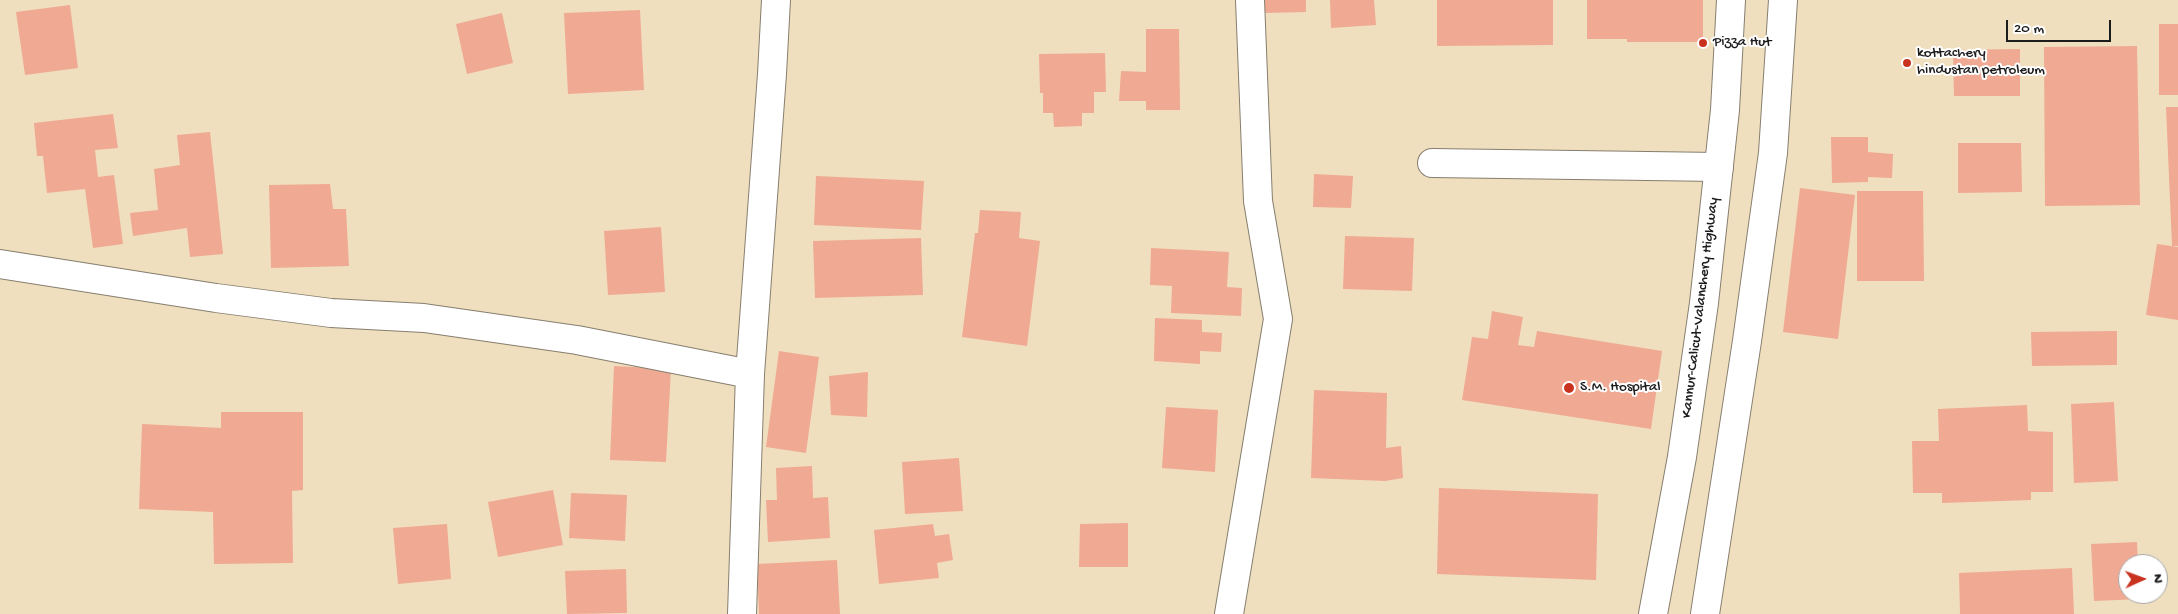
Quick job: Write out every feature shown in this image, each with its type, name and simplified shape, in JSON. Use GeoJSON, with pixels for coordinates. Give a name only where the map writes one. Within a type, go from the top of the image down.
{"type":"FeatureCollection","features":[{"type":"Feature","properties":{"kind":"main road"},"geometry":{"type":"LineString","coordinates":[[742,614],[750,374],[772,84],[776,0]]}},
{"type":"Feature","properties":{"kind":"main road"},"geometry":{"type":"LineString","coordinates":[[1229,614],[1278,319],[1258,201],[1250,0]]}},
{"type":"Feature","properties":{"kind":"main road","name":"Kannur-Calicut-Valanchery Highway"},"geometry":{"type":"LineString","coordinates":[[1653,614],[1682,457],[1704,303],[1725,110],[1731,0]]}},
{"type":"Feature","properties":{"kind":"main road"},"geometry":{"type":"LineString","coordinates":[[1705,614],[1747,341],[1773,153],[1783,0]]}},
{"type":"Feature","properties":{"kind":"main road"},"geometry":{"type":"LineString","coordinates":[[1432,163],[1719,167]]}},
{"type":"Feature","properties":{"kind":"main road"},"geometry":{"type":"LineString","coordinates":[[0,264],[226,299],[331,312],[424,318],[577,340],[750,374]]}},
{"type":"Feature","properties":{"kind":"building"},"geometry":{"type":"Polygon","coordinates":[[[1265,0],[1306,0],[1306,12],[1265,13],[1265,0]]]}},
{"type":"Feature","properties":{"kind":"building"},"geometry":{"type":"Polygon","coordinates":[[[1330,0],[1374,0],[1376,25],[1331,28],[1330,0]]]}},
{"type":"Feature","properties":{"kind":"building"},"geometry":{"type":"Polygon","coordinates":[[[1437,0],[1553,0],[1553,45],[1437,46],[1437,0]]]}},
{"type":"Feature","properties":{"kind":"building"},"geometry":{"type":"Polygon","coordinates":[[[1587,0],[1703,0],[1703,42],[1627,42],[1627,39],[1587,39],[1587,0]]]}},
{"type":"Feature","properties":{"kind":"building"},"geometry":{"type":"Polygon","coordinates":[[[70,5],[78,68],[25,75],[16,12],[70,5]]]}},
{"type":"Feature","properties":{"kind":"building"},"geometry":{"type":"Polygon","coordinates":[[[640,10],[644,90],[568,94],[564,13],[640,10]]]}},
{"type":"Feature","properties":{"kind":"building"},"geometry":{"type":"Polygon","coordinates":[[[502,13],[513,63],[467,74],[456,24],[502,13]]]}},
{"type":"Feature","properties":{"kind":"building"},"geometry":{"type":"Polygon","coordinates":[[[2159,24],[2178,24],[2178,95],[2159,95],[2159,24]]]}},
{"type":"Feature","properties":{"kind":"building"},"geometry":{"type":"Polygon","coordinates":[[[1146,29],[1179,29],[1180,110],[1146,110],[1146,101],[1119,101],[1121,71],[1146,72],[1146,29]]]}},
{"type":"Feature","properties":{"kind":"building"},"geometry":{"type":"Polygon","coordinates":[[[2137,46],[2140,205],[2045,206],[2044,47],[2137,46]]]}},
{"type":"Feature","properties":{"kind":"building"},"geometry":{"type":"Polygon","coordinates":[[[2020,49],[2020,96],[1954,96],[1953,50],[2020,49]]]}},
{"type":"Feature","properties":{"kind":"building"},"geometry":{"type":"Polygon","coordinates":[[[1105,53],[1106,92],[1094,92],[1094,113],[1082,113],[1082,126],[1054,127],[1053,113],[1043,113],[1043,93],[1040,93],[1039,54],[1105,53]]]}},
{"type":"Feature","properties":{"kind":"building"},"geometry":{"type":"Polygon","coordinates":[[[2166,107],[2178,107],[2178,246],[2172,246],[2166,107]]]}},
{"type":"Feature","properties":{"kind":"building"},"geometry":{"type":"Polygon","coordinates":[[[113,114],[118,148],[95,150],[98,177],[114,175],[123,244],[93,248],[85,189],[47,193],[43,156],[37,156],[34,123],[113,114]]]}},
{"type":"Feature","properties":{"kind":"building"},"geometry":{"type":"Polygon","coordinates":[[[210,132],[223,254],[190,257],[187,228],[133,236],[130,213],[158,210],[154,169],[180,165],[177,135],[210,132]]]}},
{"type":"Feature","properties":{"kind":"building"},"geometry":{"type":"Polygon","coordinates":[[[1831,137],[1868,137],[1868,152],[1893,154],[1892,178],[1868,177],[1868,182],[1832,183],[1831,137]]]}},
{"type":"Feature","properties":{"kind":"building"},"geometry":{"type":"Polygon","coordinates":[[[1958,143],[2021,143],[2022,192],[1958,193],[1958,143]]]}},
{"type":"Feature","properties":{"kind":"building"},"geometry":{"type":"Polygon","coordinates":[[[1314,174],[1353,176],[1351,208],[1313,207],[1314,174]]]}},
{"type":"Feature","properties":{"kind":"building"},"geometry":{"type":"Polygon","coordinates":[[[816,176],[924,181],[921,230],[814,225],[816,176]]]}},
{"type":"Feature","properties":{"kind":"building"},"geometry":{"type":"Polygon","coordinates":[[[330,184],[333,209],[346,209],[349,266],[271,268],[269,185],[330,184]]]}},
{"type":"Feature","properties":{"kind":"building"},"geometry":{"type":"Polygon","coordinates":[[[1800,188],[1855,195],[1838,339],[1783,332],[1800,188]]]}},
{"type":"Feature","properties":{"kind":"building"},"geometry":{"type":"Polygon","coordinates":[[[1857,191],[1923,191],[1924,281],[1857,281],[1857,191]]]}},
{"type":"Feature","properties":{"kind":"building"},"geometry":{"type":"Polygon","coordinates":[[[980,210],[1021,212],[1019,238],[1040,241],[1027,346],[962,337],[975,233],[978,233],[980,210]]]}},
{"type":"Feature","properties":{"kind":"building"},"geometry":{"type":"Polygon","coordinates":[[[661,227],[665,292],[608,295],[604,231],[661,227]]]}},
{"type":"Feature","properties":{"kind":"building"},"geometry":{"type":"Polygon","coordinates":[[[1345,236],[1414,238],[1412,291],[1343,289],[1345,236]]]}},
{"type":"Feature","properties":{"kind":"building"},"geometry":{"type":"Polygon","coordinates":[[[921,238],[923,295],[815,298],[813,241],[921,238]]]}},
{"type":"Feature","properties":{"kind":"building"},"geometry":{"type":"Polygon","coordinates":[[[2157,244],[2178,247],[2178,320],[2146,315],[2157,244]]]}},
{"type":"Feature","properties":{"kind":"building"},"geometry":{"type":"Polygon","coordinates":[[[1151,248],[1229,252],[1227,287],[1242,288],[1241,316],[1171,313],[1172,286],[1150,285],[1151,248]]]}},
{"type":"Feature","properties":{"kind":"building"},"geometry":{"type":"Polygon","coordinates":[[[1492,311],[1523,317],[1518,345],[1534,347],[1537,331],[1662,351],[1651,429],[1462,400],[1472,337],[1488,339],[1492,311]]]}},
{"type":"Feature","properties":{"kind":"building"},"geometry":{"type":"Polygon","coordinates":[[[1155,318],[1202,320],[1202,332],[1222,333],[1221,352],[1200,351],[1200,364],[1154,361],[1155,318]]]}},
{"type":"Feature","properties":{"kind":"building"},"geometry":{"type":"Polygon","coordinates":[[[2117,331],[2117,365],[2032,366],[2031,332],[2117,331]]]}},
{"type":"Feature","properties":{"kind":"building"},"geometry":{"type":"Polygon","coordinates":[[[779,351],[819,357],[806,453],[766,447],[779,351]]]}},
{"type":"Feature","properties":{"kind":"building"},"geometry":{"type":"Polygon","coordinates":[[[614,366],[671,369],[666,462],[610,460],[614,366]]]}},
{"type":"Feature","properties":{"kind":"building"},"geometry":{"type":"Polygon","coordinates":[[[868,372],[867,417],[831,415],[829,376],[868,372]]]}},
{"type":"Feature","properties":{"kind":"building"},"geometry":{"type":"Polygon","coordinates":[[[1314,390],[1387,393],[1386,448],[1401,446],[1403,478],[1385,481],[1311,478],[1314,390]]]}},
{"type":"Feature","properties":{"kind":"building"},"geometry":{"type":"Polygon","coordinates":[[[2114,402],[2118,481],[2074,483],[2071,404],[2114,402]]]}},
{"type":"Feature","properties":{"kind":"building"},"geometry":{"type":"Polygon","coordinates":[[[2027,405],[2028,431],[2053,432],[2053,492],[2031,492],[2031,500],[1942,503],[1942,493],[1913,493],[1912,441],[1939,441],[1938,409],[2027,405]]]}},
{"type":"Feature","properties":{"kind":"building"},"geometry":{"type":"Polygon","coordinates":[[[1166,407],[1218,410],[1215,472],[1162,468],[1166,407]]]}},
{"type":"Feature","properties":{"kind":"building"},"geometry":{"type":"Polygon","coordinates":[[[221,412],[303,412],[303,490],[292,491],[293,563],[214,564],[213,512],[139,509],[142,424],[221,428],[221,412]]]}},
{"type":"Feature","properties":{"kind":"building"},"geometry":{"type":"Polygon","coordinates":[[[959,458],[963,511],[905,514],[902,462],[959,458]]]}},
{"type":"Feature","properties":{"kind":"building"},"geometry":{"type":"Polygon","coordinates":[[[812,466],[813,498],[828,497],[830,538],[768,542],[766,500],[777,500],[776,468],[812,466]]]}},
{"type":"Feature","properties":{"kind":"building"},"geometry":{"type":"Polygon","coordinates":[[[1439,488],[1598,494],[1596,580],[1437,574],[1439,488]]]}},
{"type":"Feature","properties":{"kind":"building"},"geometry":{"type":"Polygon","coordinates":[[[553,490],[563,545],[498,557],[488,502],[553,490]]]}},
{"type":"Feature","properties":{"kind":"building"},"geometry":{"type":"Polygon","coordinates":[[[571,493],[627,495],[625,541],[569,538],[571,493]]]}},
{"type":"Feature","properties":{"kind":"building"},"geometry":{"type":"Polygon","coordinates":[[[1128,523],[1128,567],[1079,567],[1080,524],[1128,523]]]}},
{"type":"Feature","properties":{"kind":"building"},"geometry":{"type":"Polygon","coordinates":[[[447,524],[451,579],[398,584],[393,528],[447,524]]]}},
{"type":"Feature","properties":{"kind":"building"},"geometry":{"type":"Polygon","coordinates":[[[933,524],[935,536],[949,534],[953,560],[937,563],[939,578],[879,584],[874,530],[933,524]]]}},
{"type":"Feature","properties":{"kind":"building"},"geometry":{"type":"Polygon","coordinates":[[[2137,542],[2138,554],[2118,554],[2118,600],[2094,601],[2091,544],[2137,542]]]}},
{"type":"Feature","properties":{"kind":"building"},"geometry":{"type":"Polygon","coordinates":[[[837,560],[840,614],[759,614],[757,564],[837,560]]]}},
{"type":"Feature","properties":{"kind":"building"},"geometry":{"type":"Polygon","coordinates":[[[2072,568],[2074,614],[1960,614],[1959,573],[2072,568]]]}},
{"type":"Feature","properties":{"kind":"building"},"geometry":{"type":"Polygon","coordinates":[[[626,569],[627,613],[567,614],[565,571],[626,569]]]}},
{"type":"Feature","properties":{"kind":"place","name":"Pizza Hut"},"geometry":{"type":"Point","coordinates":[1703,43]}},
{"type":"Feature","properties":{"kind":"place","name":"kottachery hindustan petroleum"},"geometry":{"type":"Point","coordinates":[1907,63]}},
{"type":"Feature","properties":{"kind":"place","name":"S.M. Hospital"},"geometry":{"type":"Point","coordinates":[1569,388]}}]}
